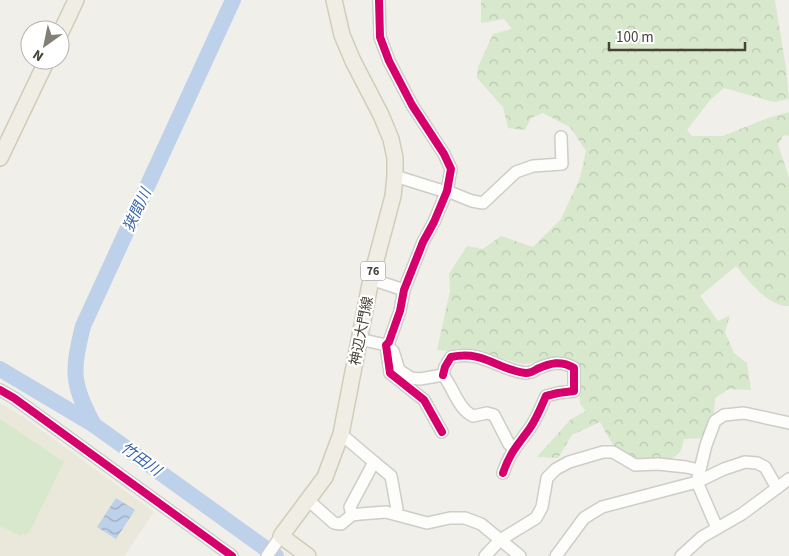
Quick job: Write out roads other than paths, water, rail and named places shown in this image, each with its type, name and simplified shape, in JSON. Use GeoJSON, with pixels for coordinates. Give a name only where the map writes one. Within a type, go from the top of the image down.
{"type":"FeatureCollection","features":[{"type":"Feature","properties":{"kind":"main road"},"geometry":{"type":"LineString","coordinates":[[67,20],[76,0]]}},
{"type":"Feature","properties":{"kind":"main road","name":"神辺大門線"},"geometry":{"type":"LineString","coordinates":[[280,538],[325,477],[341,434],[371,279],[392,196],[395,176],[395,158],[390,139],[381,115],[353,61],[342,35],[334,0]]}},
{"type":"Feature","properties":{"kind":"main road"},"geometry":{"type":"LineString","coordinates":[[0,158],[42,70]]}},
{"type":"Feature","properties":{"kind":"main road"},"geometry":{"type":"LineString","coordinates":[[280,538],[308,556]]}},
{"type":"Feature","properties":{"kind":"street"},"geometry":{"type":"LineString","coordinates":[[379,0],[380,37],[389,60],[412,105],[451,169],[447,191],[423,242],[404,290],[400,311],[389,342],[386,345],[390,373],[424,400],[442,432]]}},
{"type":"Feature","properties":{"kind":"street"},"geometry":{"type":"LineString","coordinates":[[395,176],[483,203],[516,172],[534,166],[562,164],[561,138]]}},
{"type":"Feature","properties":{"kind":"street"},"geometry":{"type":"LineString","coordinates":[[371,279],[404,290]]}},
{"type":"Feature","properties":{"kind":"street"},"geometry":{"type":"LineString","coordinates":[[359,339],[386,345],[393,351],[399,370],[411,378],[420,379],[444,375]]}},
{"type":"Feature","properties":{"kind":"street"},"geometry":{"type":"LineString","coordinates":[[503,473],[507,460],[539,414],[546,396],[558,392],[574,392],[574,368],[567,364],[553,363],[528,373],[482,357],[451,356],[445,367],[444,375],[464,410],[473,416],[487,413],[494,415],[514,448]]}},
{"type":"Feature","properties":{"kind":"street"},"geometry":{"type":"LineString","coordinates":[[0,390],[14,398],[232,556]]}},
{"type":"Feature","properties":{"kind":"street"},"geometry":{"type":"LineString","coordinates":[[717,528],[697,482],[706,445],[715,421],[724,415],[744,413],[789,423]]}},
{"type":"Feature","properties":{"kind":"street"},"geometry":{"type":"LineString","coordinates":[[341,434],[391,476],[397,508],[395,514]]}},
{"type":"Feature","properties":{"kind":"street"},"geometry":{"type":"LineString","coordinates":[[486,556],[500,540],[536,518],[542,507],[547,478],[556,469],[569,462],[603,452],[613,452],[635,465],[658,464],[700,470]]}},
{"type":"Feature","properties":{"kind":"street"},"geometry":{"type":"LineString","coordinates":[[352,516],[350,507],[374,462]]}},
{"type":"Feature","properties":{"kind":"street"},"geometry":{"type":"LineString","coordinates":[[556,556],[584,518],[602,506],[697,482],[724,468],[745,462],[757,463],[764,467],[777,488]]}},
{"type":"Feature","properties":{"kind":"street"},"geometry":{"type":"LineString","coordinates":[[681,556],[702,537],[742,514],[789,479]]}},
{"type":"Feature","properties":{"kind":"street"},"geometry":{"type":"LineString","coordinates":[[308,501],[334,523],[341,524],[352,516],[386,512],[427,523],[450,518],[465,518],[481,524],[520,556]]}},
{"type":"Feature","properties":{"kind":"street"},"geometry":{"type":"LineString","coordinates":[[267,556],[280,538]]}},
{"type":"Feature","properties":{"kind":"water"},"geometry":{"type":"Polygon","coordinates":[[[116,498],[135,510],[116,539],[97,527],[116,498]]]}},
{"type":"Feature","properties":{"kind":"waterway","name":"狭間川"},"geometry":{"type":"LineString","coordinates":[[94,425],[81,398],[76,377],[77,355],[83,326],[233,0]]}},
{"type":"Feature","properties":{"kind":"waterway","name":"竹田川"},"geometry":{"type":"LineString","coordinates":[[0,369],[94,425],[276,556]]}}]}
